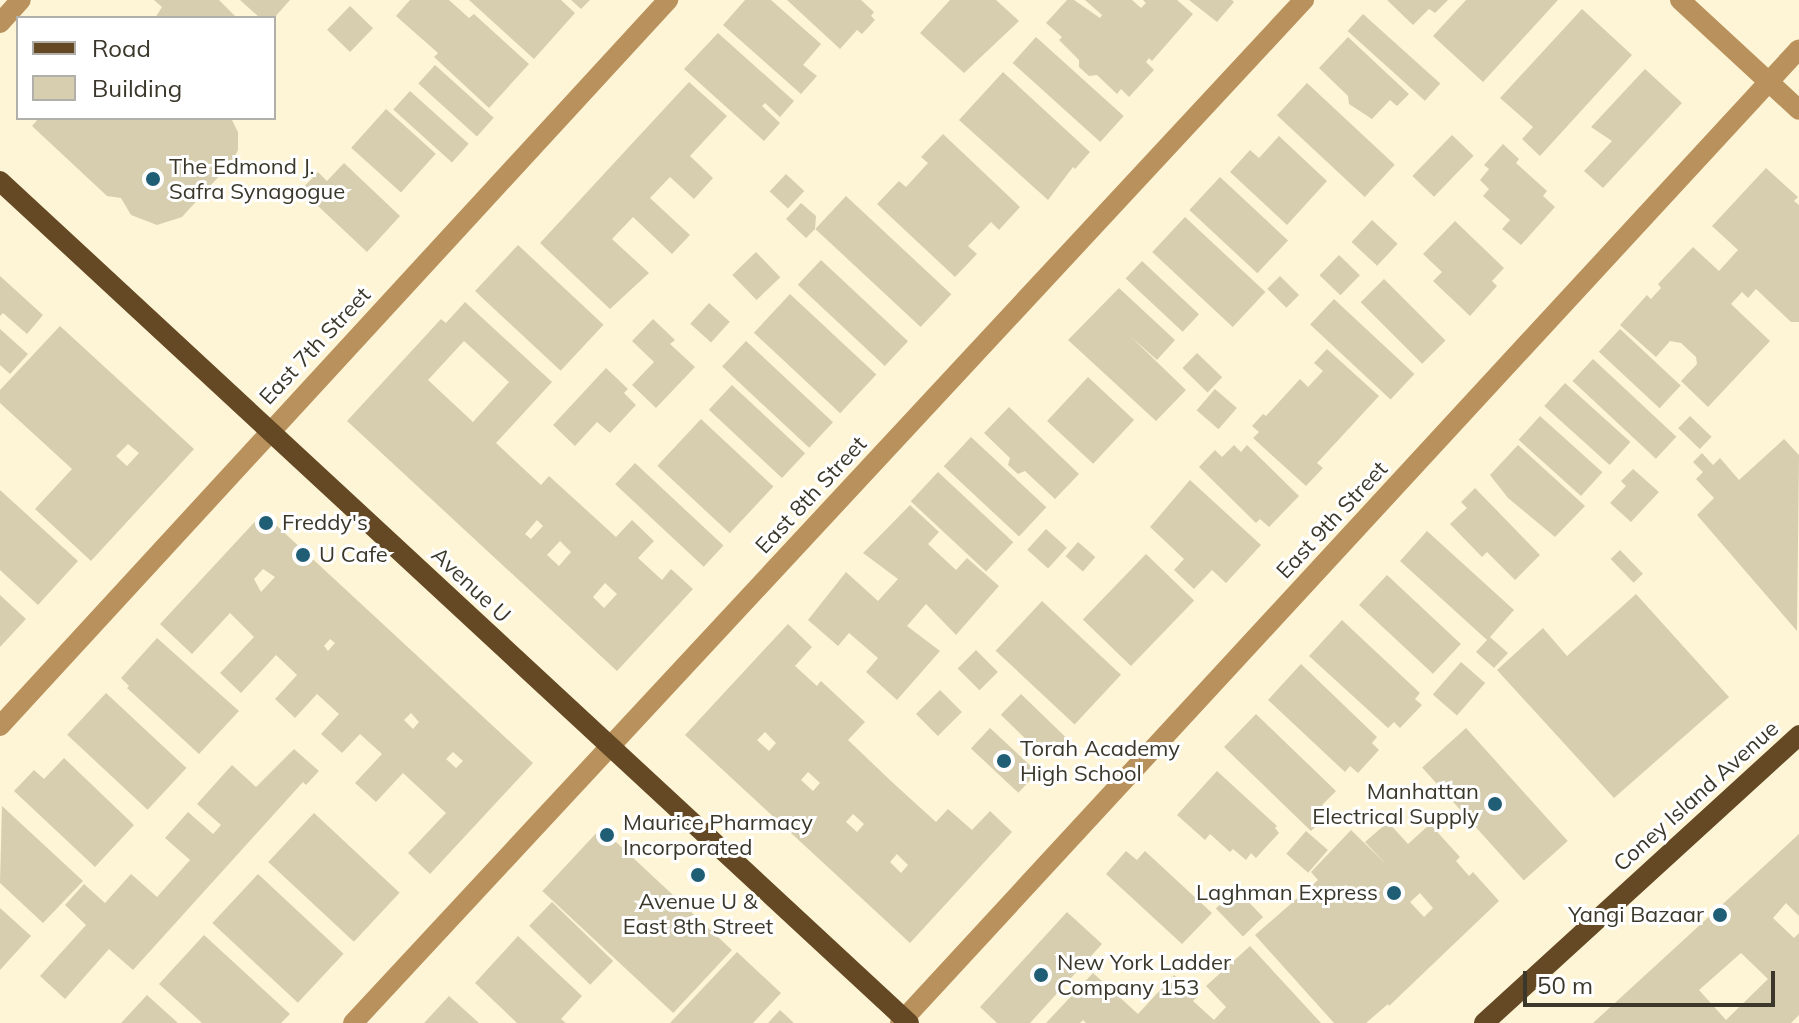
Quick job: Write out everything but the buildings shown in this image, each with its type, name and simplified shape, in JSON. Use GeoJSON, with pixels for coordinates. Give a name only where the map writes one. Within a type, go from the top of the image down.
{"type":"FeatureCollection","features":[{"type":"Feature","properties":{"kind":"main road","name":"Avenue U"},"geometry":{"type":"LineString","coordinates":[[0,181],[905,1021]]}},
{"type":"Feature","properties":{"kind":"main road","name":"Coney Island Avenue"},"geometry":{"type":"LineString","coordinates":[[1484,1023],[1799,735]]}},
{"type":"Feature","properties":{"kind":"street"},"geometry":{"type":"LineString","coordinates":[[0,23],[21,0]]}},
{"type":"Feature","properties":{"kind":"street","name":"East 7th Street"},"geometry":{"type":"LineString","coordinates":[[0,726],[668,0]]}},
{"type":"Feature","properties":{"kind":"street","name":"East 8th Street"},"geometry":{"type":"LineString","coordinates":[[353,1023],[1304,0]]}},
{"type":"Feature","properties":{"kind":"street"},"geometry":{"type":"LineString","coordinates":[[1680,0],[1799,110]]}},
{"type":"Feature","properties":{"kind":"street","name":"East 9th Street"},"geometry":{"type":"LineString","coordinates":[[905,1021],[1799,49]]}},
{"type":"Feature","properties":{"kind":"place","name":"The Edmond J. Safra Synagogue"},"geometry":{"type":"Point","coordinates":[153,179]}},
{"type":"Feature","properties":{"kind":"place","name":"Freddy's"},"geometry":{"type":"Point","coordinates":[266,523]}},
{"type":"Feature","properties":{"kind":"place","name":"U Cafe"},"geometry":{"type":"Point","coordinates":[303,555]}},
{"type":"Feature","properties":{"kind":"place","name":"Torah Academy High School"},"geometry":{"type":"Point","coordinates":[1004,761]}},
{"type":"Feature","properties":{"kind":"place","name":"Manhattan Electrical Supply"},"geometry":{"type":"Point","coordinates":[1495,804]}},
{"type":"Feature","properties":{"kind":"place","name":"Maurice Pharmacy Incorporated"},"geometry":{"type":"Point","coordinates":[607,835]}},
{"type":"Feature","properties":{"kind":"place","name":"Avenue U & East 8th Street"},"geometry":{"type":"Point","coordinates":[698,875]}},
{"type":"Feature","properties":{"kind":"place","name":"Laghman Express"},"geometry":{"type":"Point","coordinates":[1394,893]}},
{"type":"Feature","properties":{"kind":"place","name":"Yangi Bazaar"},"geometry":{"type":"Point","coordinates":[1720,915]}},
{"type":"Feature","properties":{"kind":"place","name":"New York Ladder Company 153"},"geometry":{"type":"Point","coordinates":[1041,975]}}]}
